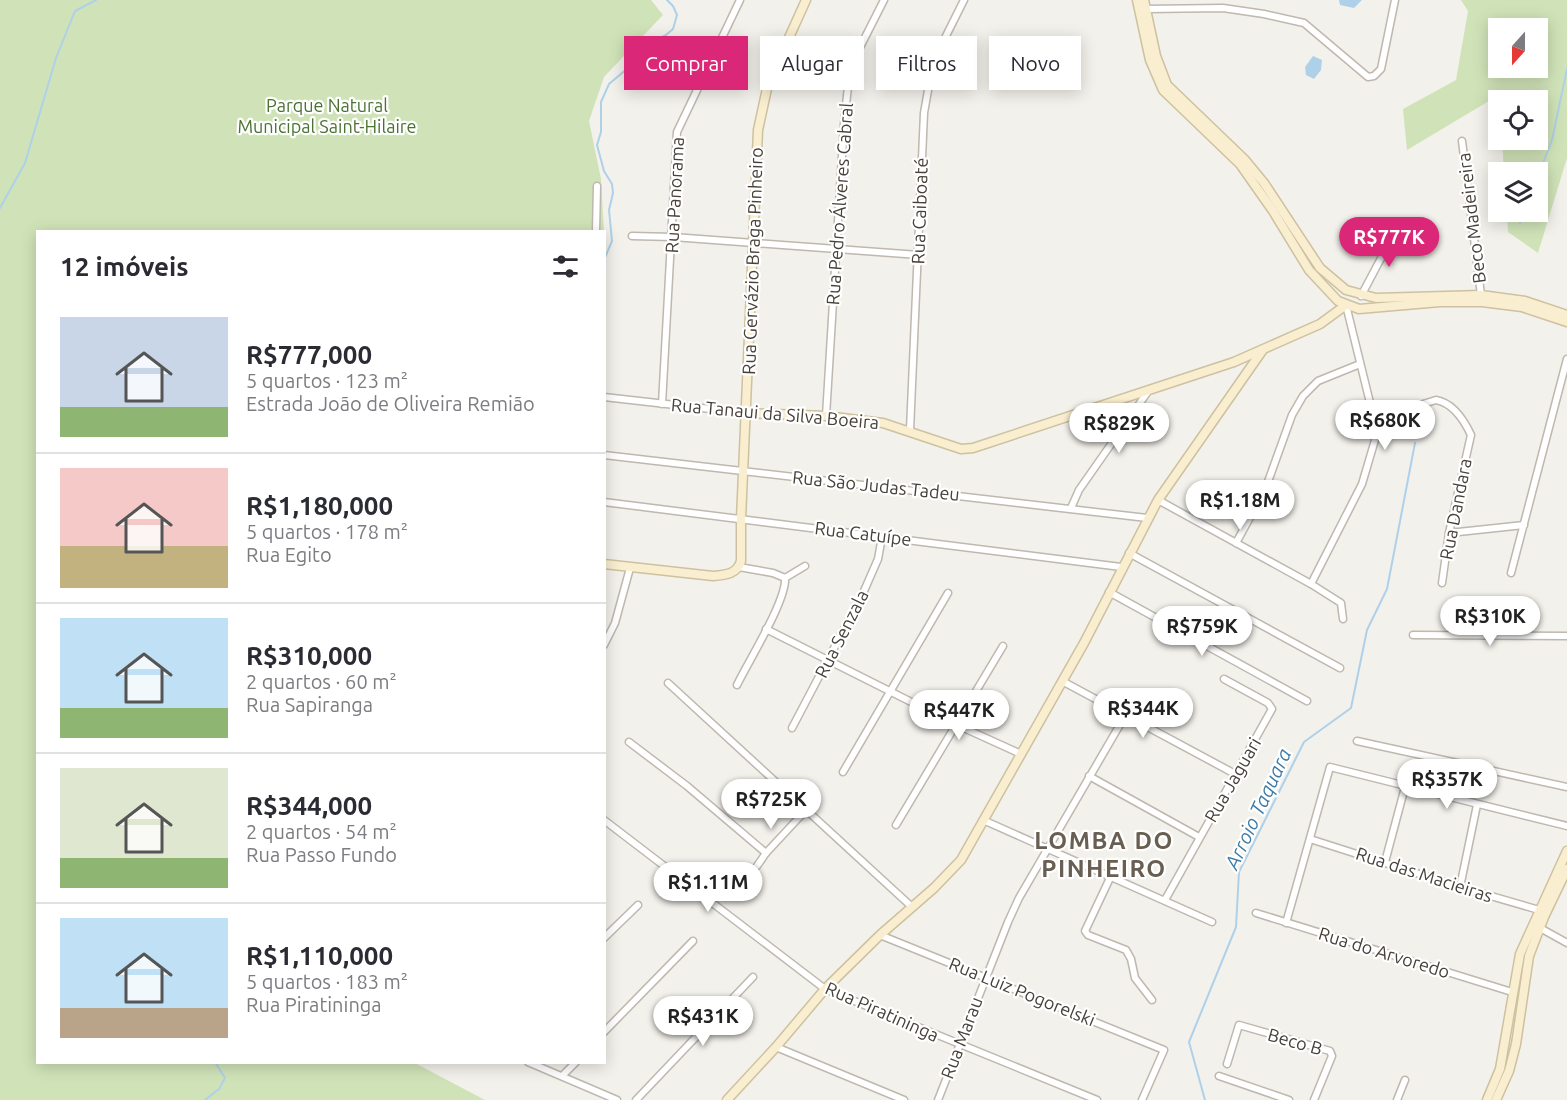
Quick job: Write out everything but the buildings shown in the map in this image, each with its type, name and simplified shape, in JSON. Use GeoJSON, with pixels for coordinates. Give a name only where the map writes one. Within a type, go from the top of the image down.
{"type":"FeatureCollection","features":[{"type":"Feature","properties":{"kind":"street","name":"Rua Panorama"},"geometry":{"type":"LineString","coordinates":[[662,404],[677,132],[740,0]]}},
{"type":"Feature","properties":{"kind":"street","name":"Rua Gervázio Braga Pinheiro"},"geometry":{"type":"LineString","coordinates":[[740,567],[758,130],[768,84],[806,0]]}},
{"type":"Feature","properties":{"kind":"street","name":"Rua Pedro Álveres Cabral"},"geometry":{"type":"LineString","coordinates":[[826,416],[844,124],[850,68],[884,0]]}},
{"type":"Feature","properties":{"kind":"street","name":"Rua Caiboaté"},"geometry":{"type":"LineString","coordinates":[[910,430],[924,113],[933,62],[964,0]]}},
{"type":"Feature","properties":{"kind":"street"},"geometry":{"type":"LineString","coordinates":[[1137,0],[1150,60],[1163,90],[1240,164],[1273,211],[1309,270],[1342,303],[1359,309],[1482,302],[1522,307],[1567,322]]}},
{"type":"Feature","properties":{"kind":"street"},"geometry":{"type":"LineString","coordinates":[[1395,0],[1380,69],[1374,76],[1368,77],[1304,23],[1223,8],[1145,4],[1156,56],[1167,85],[1245,160],[1264,183],[1320,268],[1346,290],[1361,296],[1376,298],[1481,295],[1524,301],[1567,315]]}},
{"type":"Feature","properties":{"kind":"street","name":"Beco Madeireira"},"geometry":{"type":"LineString","coordinates":[[1462,141],[1481,295]]}},
{"type":"Feature","properties":{"kind":"street"},"geometry":{"type":"LineString","coordinates":[[596,230],[597,186]]}},
{"type":"Feature","properties":{"kind":"street"},"geometry":{"type":"LineString","coordinates":[[1359,309],[1361,296],[1396,230]]}},
{"type":"Feature","properties":{"kind":"street"},"geometry":{"type":"LineString","coordinates":[[632,236],[919,255]]}},
{"type":"Feature","properties":{"kind":"street","name":"Rua Tanaui da Silva Boeira"},"geometry":{"type":"LineString","coordinates":[[606,398],[746,413],[826,416],[883,423],[910,430],[961,449],[973,448],[1262,351],[1320,324],[1342,303],[1346,290]]}},
{"type":"Feature","properties":{"kind":"street"},"geometry":{"type":"LineString","coordinates":[[1311,584],[1362,484],[1375,440],[1374,419],[1342,303]]}},
{"type":"Feature","properties":{"kind":"street"},"geometry":{"type":"LineString","coordinates":[[727,1100],[825,989],[961,860],[1062,681],[1147,518],[1262,351]]}},
{"type":"Feature","properties":{"kind":"street"},"geometry":{"type":"LineString","coordinates":[[1511,573],[1567,359]]}},
{"type":"Feature","properties":{"kind":"street"},"geometry":{"type":"LineString","coordinates":[[1236,543],[1265,490],[1292,415],[1303,396],[1318,381],[1360,364]]}},
{"type":"Feature","properties":{"kind":"street"},"geometry":{"type":"LineString","coordinates":[[1071,508],[1079,490],[1149,390]]}},
{"type":"Feature","properties":{"kind":"street","name":"Rua Dandara"},"geometry":{"type":"LineString","coordinates":[[1374,419],[1436,400],[1445,401],[1465,421],[1471,435],[1449,533],[1442,583]]}},
{"type":"Feature","properties":{"kind":"street","name":"Rua São Judas Tadeu"},"geometry":{"type":"LineString","coordinates":[[606,455],[1147,518]]}},
{"type":"Feature","properties":{"kind":"street"},"geometry":{"type":"LineString","coordinates":[[1158,500],[1311,584],[1341,603],[1343,618]]}},
{"type":"Feature","properties":{"kind":"street","name":"Rua Catuípe"},"geometry":{"type":"LineString","coordinates":[[606,502],[1121,567]]}},
{"type":"Feature","properties":{"kind":"street"},"geometry":{"type":"LineString","coordinates":[[1449,533],[1524,525]]}},
{"type":"Feature","properties":{"kind":"street","name":"Rua Senzala"},"geometry":{"type":"LineString","coordinates":[[792,728],[864,591],[878,559],[882,537]]}},
{"type":"Feature","properties":{"kind":"street"},"geometry":{"type":"LineString","coordinates":[[1129,553],[1340,668]]}},
{"type":"Feature","properties":{"kind":"street"},"geometry":{"type":"LineString","coordinates":[[606,564],[713,576],[729,575],[740,567],[773,573],[785,578]]}},
{"type":"Feature","properties":{"kind":"street"},"geometry":{"type":"LineString","coordinates":[[785,578],[805,566]]}},
{"type":"Feature","properties":{"kind":"street"},"geometry":{"type":"LineString","coordinates":[[606,641],[615,623],[630,568]]}},
{"type":"Feature","properties":{"kind":"street"},"geometry":{"type":"LineString","coordinates":[[737,685],[779,606],[786,586],[785,578]]}},
{"type":"Feature","properties":{"kind":"street"},"geometry":{"type":"LineString","coordinates":[[1109,592],[1307,701]]}},
{"type":"Feature","properties":{"kind":"street"},"geometry":{"type":"LineString","coordinates":[[843,772],[948,593]]}},
{"type":"Feature","properties":{"kind":"street"},"geometry":{"type":"LineString","coordinates":[[766,629],[955,724],[1021,754]]}},
{"type":"Feature","properties":{"kind":"street"},"geometry":{"type":"LineString","coordinates":[[1413,635],[1567,636]]}},
{"type":"Feature","properties":{"kind":"street"},"geometry":{"type":"LineString","coordinates":[[896,825],[1003,646]]}},
{"type":"Feature","properties":{"kind":"street","name":"Rua Jaguari"},"geometry":{"type":"LineString","coordinates":[[1165,900],[1272,709],[1268,703],[1224,679]]}},
{"type":"Feature","properties":{"kind":"street"},"geometry":{"type":"LineString","coordinates":[[1062,681],[1237,775]]}},
{"type":"Feature","properties":{"kind":"street"},"geometry":{"type":"LineString","coordinates":[[668,683],[912,907]]}},
{"type":"Feature","properties":{"kind":"street","name":"Rua Marau"},"geometry":{"type":"LineString","coordinates":[[938,1100],[1008,921],[1047,848],[1125,716]]}},
{"type":"Feature","properties":{"kind":"street"},"geometry":{"type":"LineString","coordinates":[[1357,741],[1567,787]]}},
{"type":"Feature","properties":{"kind":"street"},"geometry":{"type":"LineString","coordinates":[[629,742],[687,786],[766,854]]}},
{"type":"Feature","properties":{"kind":"street"},"geometry":{"type":"LineString","coordinates":[[1286,923],[1330,767],[1477,805],[1567,825]]}},
{"type":"Feature","properties":{"kind":"street"},"geometry":{"type":"LineString","coordinates":[[1089,776],[1199,837]]}},
{"type":"Feature","properties":{"kind":"street"},"geometry":{"type":"LineString","coordinates":[[1385,862],[1406,787]]}},
{"type":"Feature","properties":{"kind":"street"},"geometry":{"type":"LineString","coordinates":[[1460,887],[1477,805]]}},
{"type":"Feature","properties":{"kind":"street"},"geometry":{"type":"LineString","coordinates":[[757,866],[806,810]]}},
{"type":"Feature","properties":{"kind":"street"},"geometry":{"type":"LineString","coordinates":[[983,820],[1212,922]]}},
{"type":"Feature","properties":{"kind":"street","name":"Rua Piratininga"},"geometry":{"type":"LineString","coordinates":[[606,822],[825,989],[1097,1100]]}},
{"type":"Feature","properties":{"kind":"street","name":"Rua das Macieiras"},"geometry":{"type":"LineString","coordinates":[[1310,838],[1539,910]]}},
{"type":"Feature","properties":{"kind":"street"},"geometry":{"type":"LineString","coordinates":[[1486,1100],[1500,1070],[1520,954],[1567,851]]}},
{"type":"Feature","properties":{"kind":"street"},"geometry":{"type":"LineString","coordinates":[[1496,1100],[1509,1071],[1516,1044],[1529,956],[1567,869]]}},
{"type":"Feature","properties":{"kind":"street"},"geometry":{"type":"LineString","coordinates":[[1110,878],[1085,931],[1088,935],[1126,950],[1131,959],[1135,978],[1152,1000]]}},
{"type":"Feature","properties":{"kind":"street"},"geometry":{"type":"LineString","coordinates":[[606,936],[638,905]]}},
{"type":"Feature","properties":{"kind":"street","name":"Rua do Arvoredo"},"geometry":{"type":"LineString","coordinates":[[1256,913],[1512,992]]}},
{"type":"Feature","properties":{"kind":"street"},"geometry":{"type":"LineString","coordinates":[[1540,928],[1567,943]]}},
{"type":"Feature","properties":{"kind":"street","name":"Rua Luiz Pogorelski"},"geometry":{"type":"LineString","coordinates":[[880,935],[1164,1050],[1142,1100]]}},
{"type":"Feature","properties":{"kind":"street"},"geometry":{"type":"LineString","coordinates":[[606,1030],[693,941]]}},
{"type":"Feature","properties":{"kind":"street"},"geometry":{"type":"LineString","coordinates":[[636,1100],[753,977]]}},
{"type":"Feature","properties":{"kind":"street","name":"Beco B"},"geometry":{"type":"LineString","coordinates":[[1227,1064],[1239,1025],[1330,1051],[1332,1056],[1314,1100]]}},
{"type":"Feature","properties":{"kind":"street"},"geometry":{"type":"LineString","coordinates":[[776,1047],[904,1100]]}},
{"type":"Feature","properties":{"kind":"street"},"geometry":{"type":"LineString","coordinates":[[533,1064],[617,1100]]}},
{"type":"Feature","properties":{"kind":"street"},"geometry":{"type":"LineString","coordinates":[[562,1076],[574,1064]]}},
{"type":"Feature","properties":{"kind":"street"},"geometry":{"type":"LineString","coordinates":[[1219,1077],[1289,1100]]}},
{"type":"Feature","properties":{"kind":"street"},"geometry":{"type":"LineString","coordinates":[[1397,1100],[1405,1080]]}},
{"type":"Feature","properties":{"kind":"green space","name":"Parque Natural Municipal Saint-Hilaire"},"geometry":{"type":"Polygon","coordinates":[[[0,0],[651,0],[663,15],[643,36],[624,36],[624,56],[604,77],[589,121],[601,179],[604,230],[36,230],[36,1064],[417,1064],[485,1100],[0,1100],[0,0]]]}},
{"type":"Feature","properties":{"kind":"green space"},"geometry":{"type":"Polygon","coordinates":[[[1461,0],[1567,0],[1567,158],[1548,220],[1548,162],[1503,162],[1503,150],[1548,150],[1548,90],[1488,90],[1488,102],[1407,150],[1403,109],[1456,80],[1468,11],[1461,0]]]}},
{"type":"Feature","properties":{"kind":"green space"},"geometry":{"type":"Polygon","coordinates":[[[1508,222],[1547,222],[1538,253],[1508,232],[1508,222]]]}},
{"type":"Feature","properties":{"kind":"water"},"geometry":{"type":"Polygon","coordinates":[[[1339,0],[1362,0],[1354,8],[1340,5],[1339,0]]]}},
{"type":"Feature","properties":{"kind":"water"},"geometry":{"type":"Polygon","coordinates":[[[1313,56],[1322,60],[1321,70],[1314,79],[1306,75],[1305,67],[1313,56]]]}},
{"type":"Feature","properties":{"kind":"waterway"},"geometry":{"type":"LineString","coordinates":[[0,208],[25,163],[56,58],[75,11],[96,0]]}},
{"type":"Feature","properties":{"kind":"waterway"},"geometry":{"type":"LineString","coordinates":[[606,255],[612,241],[609,210],[613,193],[612,184],[604,171],[597,145],[601,132],[601,102],[609,84],[628,68],[652,42],[673,29],[677,15],[667,0]]}},
{"type":"Feature","properties":{"kind":"waterway"},"geometry":{"type":"LineString","coordinates":[[1543,162],[1552,140],[1567,69]]}},
{"type":"Feature","properties":{"kind":"waterway","name":"Arroio Taquara"},"geometry":{"type":"LineString","coordinates":[[1205,1100],[1189,1042],[1236,927],[1239,872],[1304,742],[1351,708],[1367,630],[1387,589],[1415,443]]}},
{"type":"Feature","properties":{"kind":"waterway"},"geometry":{"type":"LineString","coordinates":[[205,1100],[219,1089],[225,1078],[216,1064]]}},
{"type":"Feature","properties":{"kind":"district","name":"LOMBA DO PINHEIRO"},"geometry":{"type":"Point","coordinates":[1104,855]}}]}
